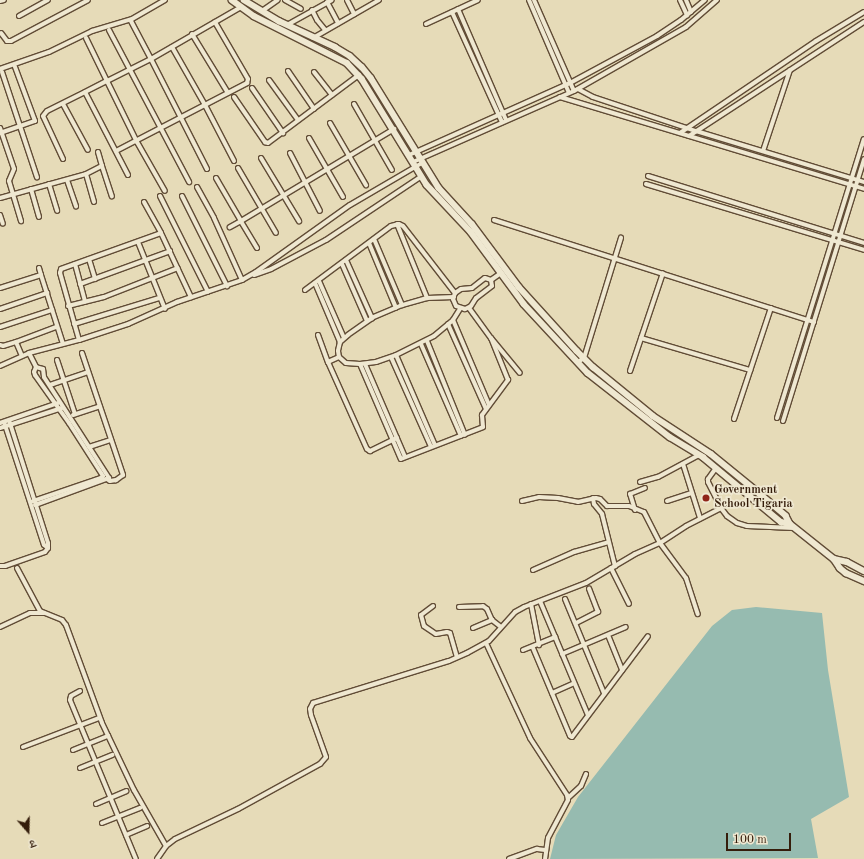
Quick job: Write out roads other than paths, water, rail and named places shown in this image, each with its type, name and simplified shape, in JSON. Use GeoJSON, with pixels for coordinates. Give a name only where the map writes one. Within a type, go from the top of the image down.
{"type":"FeatureCollection","features":[{"type":"Feature","properties":{"kind":"main road"},"geometry":{"type":"LineString","coordinates":[[232,0],[241,7],[284,32],[347,64],[359,75],[374,95],[427,185],[464,224],[524,304],[588,373],[648,420],[716,468],[781,522],[792,526],[834,559],[840,568],[846,573],[864,580]]}},
{"type":"Feature","properties":{"kind":"main road"},"geometry":{"type":"LineString","coordinates":[[244,0],[287,25],[335,47],[350,56],[367,72],[439,188],[472,224],[519,287],[584,358],[674,432],[711,454],[786,516],[792,526]]}},
{"type":"Feature","properties":{"kind":"main road"},"geometry":{"type":"LineString","coordinates":[[834,559],[847,562],[864,571]]}},
{"type":"Feature","properties":{"kind":"street"},"geometry":{"type":"LineString","coordinates":[[0,1],[4,0]]}},
{"type":"Feature","properties":{"kind":"street"},"geometry":{"type":"LineString","coordinates":[[19,16],[48,0]]}},
{"type":"Feature","properties":{"kind":"street"},"geometry":{"type":"LineString","coordinates":[[0,32],[7,41],[11,41],[88,0]]}},
{"type":"Feature","properties":{"kind":"street"},"geometry":{"type":"LineString","coordinates":[[37,177],[1,71],[49,52],[92,31],[132,19],[165,0]]}},
{"type":"Feature","properties":{"kind":"street"},"geometry":{"type":"LineString","coordinates":[[262,11],[278,0]]}},
{"type":"Feature","properties":{"kind":"street"},"geometry":{"type":"LineString","coordinates":[[285,0],[301,9]]}},
{"type":"Feature","properties":{"kind":"street"},"geometry":{"type":"LineString","coordinates":[[287,25],[332,0]]}},
{"type":"Feature","properties":{"kind":"street"},"geometry":{"type":"LineString","coordinates":[[347,0],[354,14]]}},
{"type":"Feature","properties":{"kind":"street"},"geometry":{"type":"LineString","coordinates":[[314,38],[325,30],[354,14],[370,2],[379,0]]}},
{"type":"Feature","properties":{"kind":"street"},"geometry":{"type":"LineString","coordinates":[[426,24],[478,0]]}},
{"type":"Feature","properties":{"kind":"street"},"geometry":{"type":"LineString","coordinates":[[529,0],[568,84],[576,90],[592,97],[686,128],[864,182]]}},
{"type":"Feature","properties":{"kind":"street"},"geometry":{"type":"LineString","coordinates":[[534,0],[568,84],[569,93]]}},
{"type":"Feature","properties":{"kind":"street"},"geometry":{"type":"LineString","coordinates":[[680,0],[687,15]]}},
{"type":"Feature","properties":{"kind":"street"},"geometry":{"type":"LineString","coordinates":[[686,0],[691,12]]}},
{"type":"Feature","properties":{"kind":"street"},"geometry":{"type":"LineString","coordinates":[[409,155],[568,84],[656,36],[687,15],[705,0]]}},
{"type":"Feature","properties":{"kind":"street"},"geometry":{"type":"LineString","coordinates":[[0,366],[29,353],[79,340],[128,324],[191,297],[227,286],[250,276],[345,208],[415,164],[506,120],[576,90],[686,27],[717,0]]}},
{"type":"Feature","properties":{"kind":"street"},"geometry":{"type":"LineString","coordinates":[[327,2],[338,23]]}},
{"type":"Feature","properties":{"kind":"street"},"geometry":{"type":"LineString","coordinates":[[64,159],[43,116],[48,111],[151,59],[241,7]]}},
{"type":"Feature","properties":{"kind":"street"},"geometry":{"type":"LineString","coordinates":[[458,9],[506,120]]}},
{"type":"Feature","properties":{"kind":"street"},"geometry":{"type":"LineString","coordinates":[[312,10],[317,20],[325,30]]}},
{"type":"Feature","properties":{"kind":"street"},"geometry":{"type":"LineString","coordinates":[[452,12],[502,122]]}},
{"type":"Feature","properties":{"kind":"street"},"geometry":{"type":"LineString","coordinates":[[680,133],[864,12]]}},
{"type":"Feature","properties":{"kind":"street"},"geometry":{"type":"LineString","coordinates":[[131,21],[207,169]]}},
{"type":"Feature","properties":{"kind":"street"},"geometry":{"type":"LineString","coordinates":[[116,152],[247,83],[248,80],[215,22]]}},
{"type":"Feature","properties":{"kind":"street"},"geometry":{"type":"LineString","coordinates":[[689,136],[864,22]]}},
{"type":"Feature","properties":{"kind":"street"},"geometry":{"type":"LineString","coordinates":[[109,30],[189,182]]}},
{"type":"Feature","properties":{"kind":"street"},"geometry":{"type":"LineString","coordinates":[[0,32],[4,42]]}},
{"type":"Feature","properties":{"kind":"street"},"geometry":{"type":"LineString","coordinates":[[192,34],[228,93]]}},
{"type":"Feature","properties":{"kind":"street"},"geometry":{"type":"LineString","coordinates":[[86,38],[137,142],[165,191]]}},
{"type":"Feature","properties":{"kind":"street"},"geometry":{"type":"LineString","coordinates":[[172,47],[205,105],[234,161]]}},
{"type":"Feature","properties":{"kind":"street"},"geometry":{"type":"LineString","coordinates":[[15,67],[35,120],[20,126],[0,131],[14,169],[9,181],[21,221]]}},
{"type":"Feature","properties":{"kind":"street"},"geometry":{"type":"LineString","coordinates":[[763,151],[790,70]]}},
{"type":"Feature","properties":{"kind":"street"},"geometry":{"type":"LineString","coordinates":[[288,71],[314,109]]}},
{"type":"Feature","properties":{"kind":"street"},"geometry":{"type":"LineString","coordinates":[[314,72],[332,95]]}},
{"type":"Feature","properties":{"kind":"street"},"geometry":{"type":"LineString","coordinates":[[234,97],[267,143],[283,133],[298,120],[359,75]]}},
{"type":"Feature","properties":{"kind":"street"},"geometry":{"type":"LineString","coordinates":[[269,80],[298,120]]}},
{"type":"Feature","properties":{"kind":"street"},"geometry":{"type":"LineString","coordinates":[[252,88],[283,133]]}},
{"type":"Feature","properties":{"kind":"street"},"geometry":{"type":"LineString","coordinates":[[85,92],[128,175]]}},
{"type":"Feature","properties":{"kind":"street"},"geometry":{"type":"LineString","coordinates":[[560,97],[864,189]]}},
{"type":"Feature","properties":{"kind":"street"},"geometry":{"type":"LineString","coordinates":[[63,104],[88,150]]}},
{"type":"Feature","properties":{"kind":"street"},"geometry":{"type":"LineString","coordinates":[[354,104],[392,170]]}},
{"type":"Feature","properties":{"kind":"street"},"geometry":{"type":"LineString","coordinates":[[330,122],[366,185]]}},
{"type":"Feature","properties":{"kind":"street"},"geometry":{"type":"LineString","coordinates":[[230,227],[394,129]]}},
{"type":"Feature","properties":{"kind":"street"},"geometry":{"type":"LineString","coordinates":[[310,138],[343,197]]}},
{"type":"Feature","properties":{"kind":"street"},"geometry":{"type":"LineString","coordinates":[[777,418],[864,139]]}},
{"type":"Feature","properties":{"kind":"street"},"geometry":{"type":"LineString","coordinates":[[98,152],[112,196]]}},
{"type":"Feature","properties":{"kind":"street"},"geometry":{"type":"LineString","coordinates":[[290,153],[320,210]]}},
{"type":"Feature","properties":{"kind":"street"},"geometry":{"type":"LineString","coordinates":[[261,158],[299,221]]}},
{"type":"Feature","properties":{"kind":"street"},"geometry":{"type":"LineString","coordinates":[[783,421],[864,159]]}},
{"type":"Feature","properties":{"kind":"street"},"geometry":{"type":"LineString","coordinates":[[0,198],[86,174],[102,166]]}},
{"type":"Feature","properties":{"kind":"street"},"geometry":{"type":"LineString","coordinates":[[238,168],[276,234]]}},
{"type":"Feature","properties":{"kind":"street"},"geometry":{"type":"LineString","coordinates":[[86,174],[94,202]]}},
{"type":"Feature","properties":{"kind":"street"},"geometry":{"type":"LineString","coordinates":[[250,276],[271,270],[326,240],[422,176]]}},
{"type":"Feature","properties":{"kind":"street"},"geometry":{"type":"LineString","coordinates":[[648,176],[864,243]]}},
{"type":"Feature","properties":{"kind":"street"},"geometry":{"type":"LineString","coordinates":[[216,178],[257,248]]}},
{"type":"Feature","properties":{"kind":"street"},"geometry":{"type":"LineString","coordinates":[[66,180],[76,206]]}},
{"type":"Feature","properties":{"kind":"street"},"geometry":{"type":"LineString","coordinates":[[49,184],[57,210]]}},
{"type":"Feature","properties":{"kind":"street"},"geometry":{"type":"LineString","coordinates":[[646,184],[864,250]]}},
{"type":"Feature","properties":{"kind":"street"},"geometry":{"type":"LineString","coordinates":[[197,187],[214,218],[242,280]]}},
{"type":"Feature","properties":{"kind":"street"},"geometry":{"type":"LineString","coordinates":[[31,189],[39,217]]}},
{"type":"Feature","properties":{"kind":"street"},"geometry":{"type":"LineString","coordinates":[[160,196],[208,292]]}},
{"type":"Feature","properties":{"kind":"street"},"geometry":{"type":"LineString","coordinates":[[182,196],[227,286]]}},
{"type":"Feature","properties":{"kind":"street"},"geometry":{"type":"LineString","coordinates":[[144,202],[170,251],[191,297]]}},
{"type":"Feature","properties":{"kind":"street"},"geometry":{"type":"LineString","coordinates":[[0,215],[3,224]]}},
{"type":"Feature","properties":{"kind":"street"},"geometry":{"type":"LineString","coordinates":[[494,220],[814,322]]}},
{"type":"Feature","properties":{"kind":"street"},"geometry":{"type":"LineString","coordinates":[[397,224],[427,298]]}},
{"type":"Feature","properties":{"kind":"street"},"geometry":{"type":"LineString","coordinates":[[305,290],[342,264],[391,226],[397,224],[403,226],[455,295],[456,306],[460,309]]}},
{"type":"Feature","properties":{"kind":"street"},"geometry":{"type":"LineString","coordinates":[[79,340],[59,272],[61,269],[161,233]]}},
{"type":"Feature","properties":{"kind":"street"},"geometry":{"type":"LineString","coordinates":[[578,362],[584,358],[621,238]]}},
{"type":"Feature","properties":{"kind":"street"},"geometry":{"type":"LineString","coordinates":[[374,239],[402,305]]}},
{"type":"Feature","properties":{"kind":"street"},"geometry":{"type":"LineString","coordinates":[[138,242],[159,298],[165,309]]}},
{"type":"Feature","properties":{"kind":"street"},"geometry":{"type":"LineString","coordinates":[[369,243],[396,308]]}},
{"type":"Feature","properties":{"kind":"street"},"geometry":{"type":"LineString","coordinates":[[80,284],[170,251]]}},
{"type":"Feature","properties":{"kind":"street"},"geometry":{"type":"LineString","coordinates":[[89,259],[96,279]]}},
{"type":"Feature","properties":{"kind":"street"},"geometry":{"type":"LineString","coordinates":[[346,260],[372,318]]}},
{"type":"Feature","properties":{"kind":"street"},"geometry":{"type":"LineString","coordinates":[[75,264],[85,302]]}},
{"type":"Feature","properties":{"kind":"street"},"geometry":{"type":"LineString","coordinates":[[342,264],[367,322]]}},
{"type":"Feature","properties":{"kind":"street"},"geometry":{"type":"LineString","coordinates":[[39,268],[56,327],[63,344]]}},
{"type":"Feature","properties":{"kind":"street"},"geometry":{"type":"LineString","coordinates":[[68,306],[104,297],[178,268]]}},
{"type":"Feature","properties":{"kind":"street"},"geometry":{"type":"LineString","coordinates":[[491,280],[501,273]]}},
{"type":"Feature","properties":{"kind":"street"},"geometry":{"type":"LineString","coordinates":[[630,371],[663,273]]}},
{"type":"Feature","properties":{"kind":"street"},"geometry":{"type":"LineString","coordinates":[[0,288],[41,275]]}},
{"type":"Feature","properties":{"kind":"street"},"geometry":{"type":"LineString","coordinates":[[460,309],[453,320],[426,341],[391,357],[360,364],[346,362],[339,357],[338,350],[340,342],[372,318],[402,305],[427,298],[455,295],[461,289],[472,288],[485,278],[491,280]]}},
{"type":"Feature","properties":{"kind":"street"},"geometry":{"type":"LineString","coordinates":[[460,309],[469,308],[476,298],[491,287],[491,280]]}},
{"type":"Feature","properties":{"kind":"street"},"geometry":{"type":"LineString","coordinates":[[317,282],[344,338]]}},
{"type":"Feature","properties":{"kind":"street"},"geometry":{"type":"LineString","coordinates":[[317,282],[340,342]]}},
{"type":"Feature","properties":{"kind":"street"},"geometry":{"type":"LineString","coordinates":[[0,309],[47,293]]}},
{"type":"Feature","properties":{"kind":"street"},"geometry":{"type":"LineString","coordinates":[[74,324],[159,298]]}},
{"type":"Feature","properties":{"kind":"street"},"geometry":{"type":"LineString","coordinates":[[469,308],[490,338],[520,373]]}},
{"type":"Feature","properties":{"kind":"street"},"geometry":{"type":"LineString","coordinates":[[734,419],[771,308]]}},
{"type":"Feature","properties":{"kind":"street"},"geometry":{"type":"LineString","coordinates":[[0,327],[52,310]]}},
{"type":"Feature","properties":{"kind":"street"},"geometry":{"type":"LineString","coordinates":[[453,320],[487,407]]}},
{"type":"Feature","properties":{"kind":"street"},"geometry":{"type":"LineString","coordinates":[[448,324],[487,407]]}},
{"type":"Feature","properties":{"kind":"street"},"geometry":{"type":"LineString","coordinates":[[0,345],[3,346],[16,342],[56,327]]}},
{"type":"Feature","properties":{"kind":"street"},"geometry":{"type":"LineString","coordinates":[[318,335],[328,362],[367,449],[370,451],[395,439]]}},
{"type":"Feature","properties":{"kind":"street"},"geometry":{"type":"LineString","coordinates":[[365,364],[403,458],[483,427],[482,415],[508,380],[490,338]]}},
{"type":"Feature","properties":{"kind":"street"},"geometry":{"type":"LineString","coordinates":[[641,338],[750,370]]}},
{"type":"Feature","properties":{"kind":"street"},"geometry":{"type":"LineString","coordinates":[[426,341],[463,435]]}},
{"type":"Feature","properties":{"kind":"street"},"geometry":{"type":"LineString","coordinates":[[16,342],[22,356]]}},
{"type":"Feature","properties":{"kind":"street"},"geometry":{"type":"LineString","coordinates":[[421,344],[463,435]]}},
{"type":"Feature","properties":{"kind":"street"},"geometry":{"type":"LineString","coordinates":[[29,353],[36,367],[34,372],[35,375],[62,408],[108,475],[108,480]]}},
{"type":"Feature","properties":{"kind":"street"},"geometry":{"type":"LineString","coordinates":[[34,506],[108,480],[116,480],[123,475],[82,353]]}},
{"type":"Feature","properties":{"kind":"street"},"geometry":{"type":"LineString","coordinates":[[396,355],[435,445]]}},
{"type":"Feature","properties":{"kind":"street"},"geometry":{"type":"LineString","coordinates":[[328,362],[339,357]]}},
{"type":"Feature","properties":{"kind":"street"},"geometry":{"type":"LineString","coordinates":[[391,357],[430,447]]}},
{"type":"Feature","properties":{"kind":"street"},"geometry":{"type":"LineString","coordinates":[[57,360],[76,414]]}},
{"type":"Feature","properties":{"kind":"street"},"geometry":{"type":"LineString","coordinates":[[360,364],[395,439]]}},
{"type":"Feature","properties":{"kind":"street"},"geometry":{"type":"LineString","coordinates":[[36,367],[43,369],[44,377],[50,385],[58,403]]}},
{"type":"Feature","properties":{"kind":"street"},"geometry":{"type":"LineString","coordinates":[[50,385],[88,372]]}},
{"type":"Feature","properties":{"kind":"street"},"geometry":{"type":"LineString","coordinates":[[10,423],[58,403]]}},
{"type":"Feature","properties":{"kind":"street"},"geometry":{"type":"LineString","coordinates":[[68,417],[100,406]]}},
{"type":"Feature","properties":{"kind":"street"},"geometry":{"type":"LineString","coordinates":[[0,428],[3,424],[62,408]]}},
{"type":"Feature","properties":{"kind":"street"},"geometry":{"type":"LineString","coordinates":[[10,423],[32,501]]}},
{"type":"Feature","properties":{"kind":"street"},"geometry":{"type":"LineString","coordinates":[[0,566],[5,566],[45,552],[48,548],[48,543],[3,424]]}},
{"type":"Feature","properties":{"kind":"street"},"geometry":{"type":"LineString","coordinates":[[88,447],[111,440]]}},
{"type":"Feature","properties":{"kind":"street"},"geometry":{"type":"LineString","coordinates":[[32,501],[101,478],[102,474],[88,447]]}},
{"type":"Feature","properties":{"kind":"street"},"geometry":{"type":"LineString","coordinates":[[640,482],[658,477],[699,455]]}},
{"type":"Feature","properties":{"kind":"street"},"geometry":{"type":"LineString","coordinates":[[683,464],[700,518]]}},
{"type":"Feature","properties":{"kind":"street"},"geometry":{"type":"LineString","coordinates":[[716,468],[708,479],[708,482],[721,508],[731,519],[747,526],[792,526]]}},
{"type":"Feature","properties":{"kind":"street"},"geometry":{"type":"LineString","coordinates":[[635,510],[630,494],[646,488]]}},
{"type":"Feature","properties":{"kind":"street"},"geometry":{"type":"LineString","coordinates":[[667,501],[691,493]]}},
{"type":"Feature","properties":{"kind":"street"},"geometry":{"type":"LineString","coordinates":[[522,501],[539,497],[558,498],[578,502],[592,498],[600,499],[606,506]]}},
{"type":"Feature","properties":{"kind":"street"},"geometry":{"type":"LineString","coordinates":[[592,498],[594,504],[600,512],[613,567],[629,604]]}},
{"type":"Feature","properties":{"kind":"street"},"geometry":{"type":"LineString","coordinates":[[600,512],[606,506],[629,506],[646,514],[660,543],[686,578],[698,614]]}},
{"type":"Feature","properties":{"kind":"street"},"geometry":{"type":"LineString","coordinates":[[157,859],[166,846],[175,839],[238,809],[320,764],[326,757],[311,715],[310,709],[314,702],[457,657],[486,643],[515,612],[531,604],[586,583],[613,567],[660,543],[700,518],[721,508]]}},
{"type":"Feature","properties":{"kind":"street"},"geometry":{"type":"LineString","coordinates":[[533,570],[574,552],[608,542]]}},
{"type":"Feature","properties":{"kind":"street"},"geometry":{"type":"LineString","coordinates":[[17,568],[36,606],[44,613],[62,620],[66,625],[99,718],[134,790],[166,846]]}},
{"type":"Feature","properties":{"kind":"street"},"geometry":{"type":"LineString","coordinates":[[576,623],[598,612],[589,589]]}},
{"type":"Feature","properties":{"kind":"street"},"geometry":{"type":"LineString","coordinates":[[564,599],[576,623],[604,693]]}},
{"type":"Feature","properties":{"kind":"street"},"geometry":{"type":"LineString","coordinates":[[540,601],[588,715]]}},
{"type":"Feature","properties":{"kind":"street"},"geometry":{"type":"LineString","coordinates":[[531,604],[539,645]]}},
{"type":"Feature","properties":{"kind":"street"},"geometry":{"type":"LineString","coordinates":[[433,606],[421,615],[424,626],[436,634],[447,632],[450,633],[457,657]]}},
{"type":"Feature","properties":{"kind":"street"},"geometry":{"type":"LineString","coordinates":[[459,607],[483,606],[487,609],[492,620],[502,627]]}},
{"type":"Feature","properties":{"kind":"street"},"geometry":{"type":"LineString","coordinates":[[0,627],[30,613],[44,613]]}},
{"type":"Feature","properties":{"kind":"street"},"geometry":{"type":"LineString","coordinates":[[472,628],[492,620]]}},
{"type":"Feature","properties":{"kind":"street"},"geometry":{"type":"LineString","coordinates":[[562,654],[626,627]]}},
{"type":"Feature","properties":{"kind":"street"},"geometry":{"type":"LineString","coordinates":[[608,635],[622,670]]}},
{"type":"Feature","properties":{"kind":"street"},"geometry":{"type":"LineString","coordinates":[[533,648],[571,737],[574,736],[604,693],[648,636]]}},
{"type":"Feature","properties":{"kind":"street"},"geometry":{"type":"LineString","coordinates":[[523,650],[533,648],[555,637]]}},
{"type":"Feature","properties":{"kind":"street"},"geometry":{"type":"LineString","coordinates":[[486,643],[530,738],[568,798]]}},
{"type":"Feature","properties":{"kind":"street"},"geometry":{"type":"LineString","coordinates":[[552,693],[574,683]]}},
{"type":"Feature","properties":{"kind":"street"},"geometry":{"type":"LineString","coordinates":[[80,691],[70,697],[136,859]]}},
{"type":"Feature","properties":{"kind":"street"},"geometry":{"type":"LineString","coordinates":[[23,747],[99,718]]}},
{"type":"Feature","properties":{"kind":"street"},"geometry":{"type":"LineString","coordinates":[[73,750],[108,736]]}},
{"type":"Feature","properties":{"kind":"street"},"geometry":{"type":"LineString","coordinates":[[80,768],[113,756]]}},
{"type":"Feature","properties":{"kind":"street"},"geometry":{"type":"LineString","coordinates":[[545,859],[548,838],[568,798],[581,786],[586,774]]}},
{"type":"Feature","properties":{"kind":"street"},"geometry":{"type":"LineString","coordinates":[[96,804],[126,791]]}},
{"type":"Feature","properties":{"kind":"street"},"geometry":{"type":"LineString","coordinates":[[102,822],[140,808]]}},
{"type":"Feature","properties":{"kind":"street"},"geometry":{"type":"LineString","coordinates":[[126,835],[147,826]]}},
{"type":"Feature","properties":{"kind":"street"},"geometry":{"type":"LineString","coordinates":[[509,858],[537,849],[546,850]]}},
{"type":"Feature","properties":{"kind":"water"},"geometry":{"type":"Polygon","coordinates":[[[756,607],[822,613],[828,670],[849,797],[811,819],[818,858],[550,859],[556,835],[578,797],[712,626],[732,610],[756,607]]]}},
{"type":"Feature","properties":{"kind":"place","name":"Government School Tigaria"},"geometry":{"type":"Point","coordinates":[706,498]}}]}
